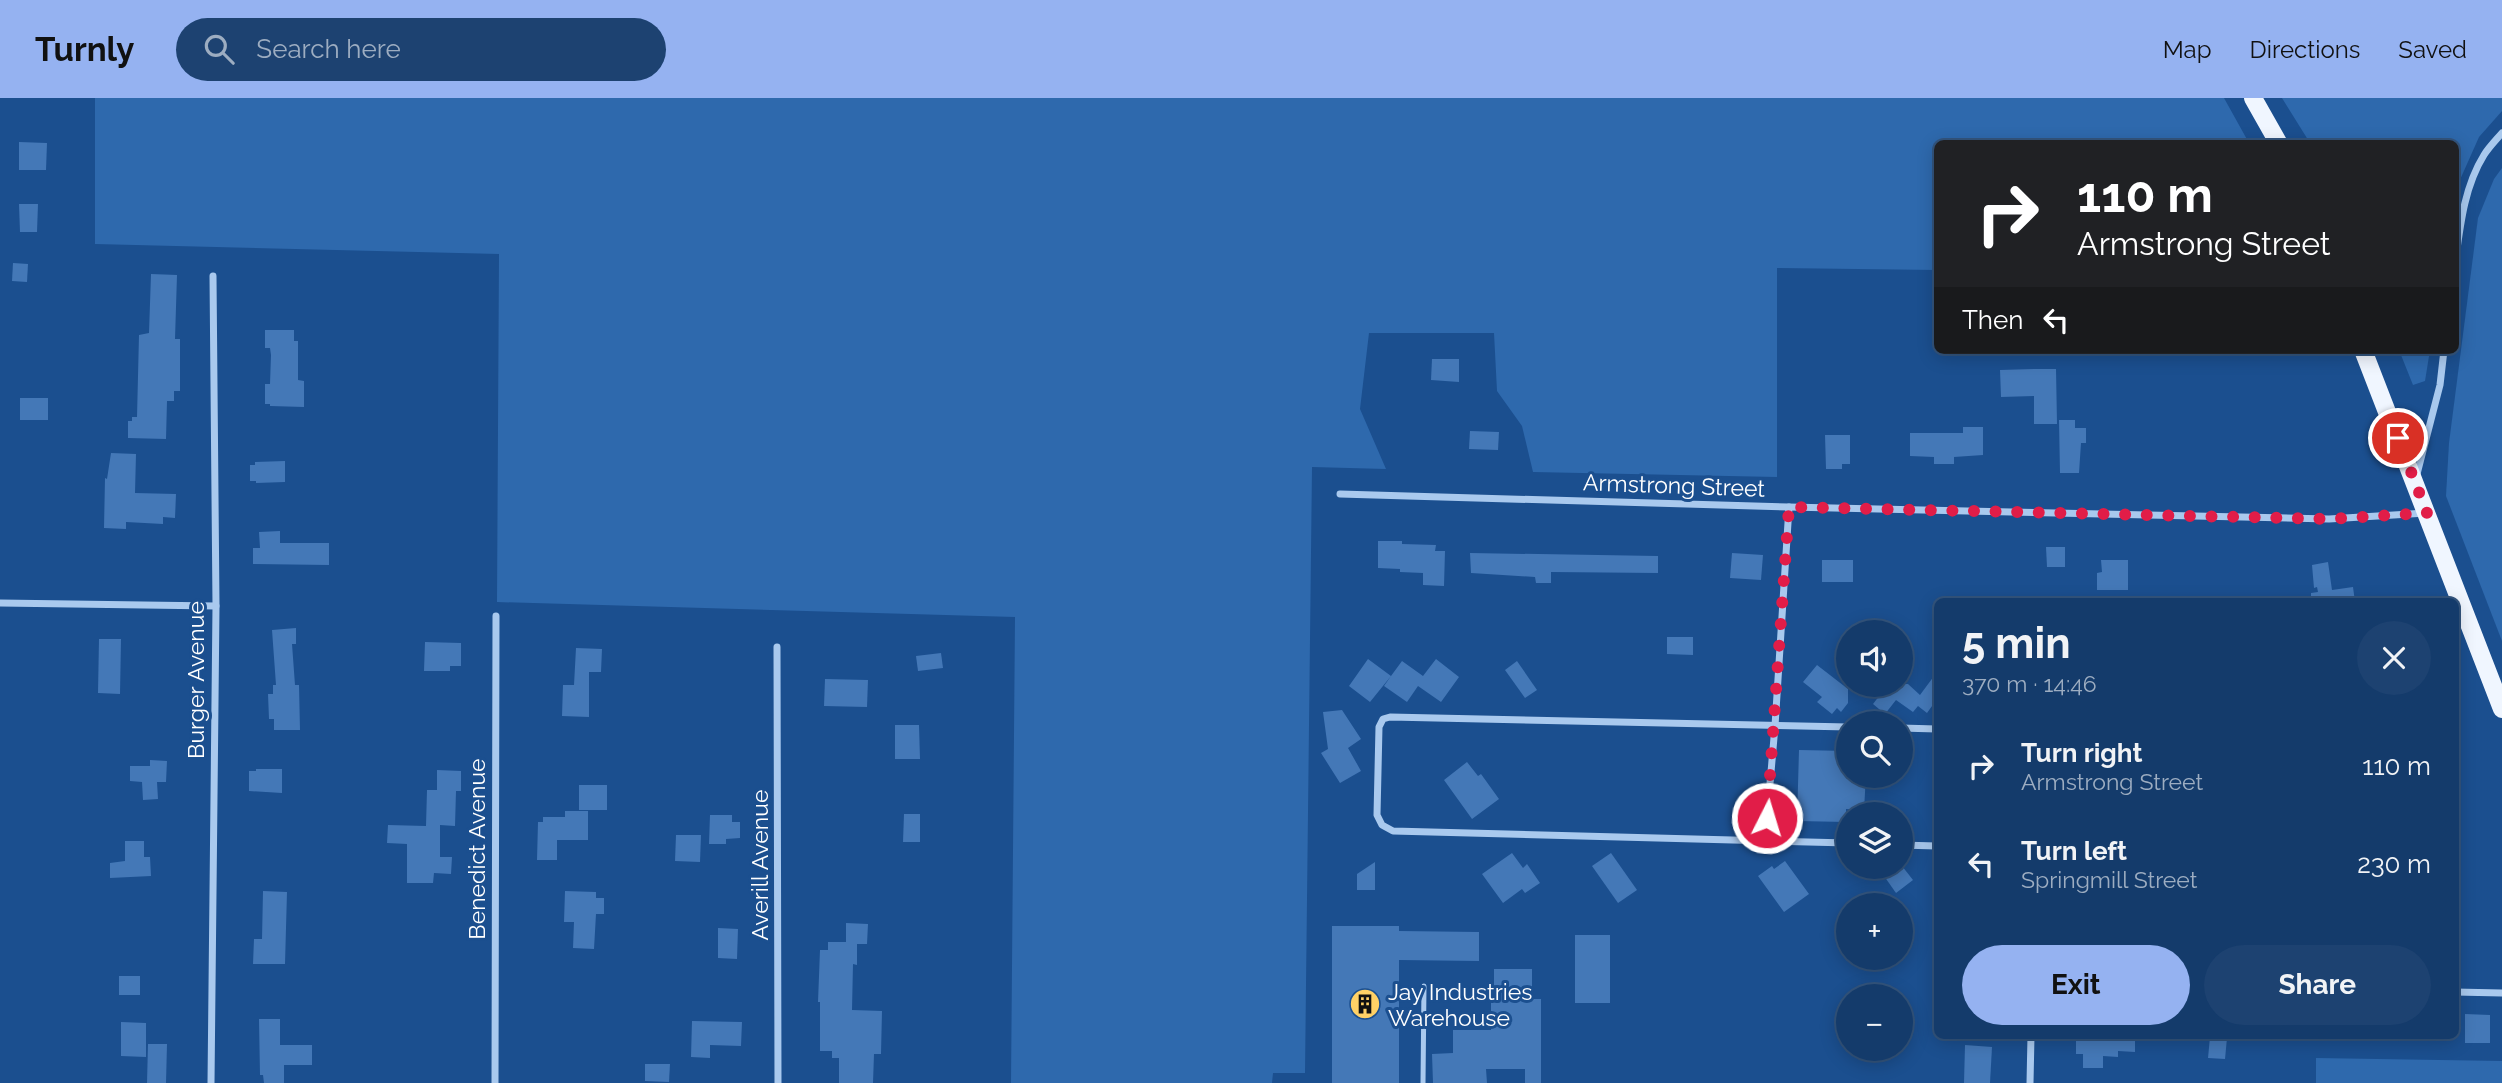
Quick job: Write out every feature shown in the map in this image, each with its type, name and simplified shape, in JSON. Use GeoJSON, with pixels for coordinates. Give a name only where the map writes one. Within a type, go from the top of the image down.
{"type":"FeatureCollection","features":[{"type":"Feature","properties":{"kind":"main road"},"geometry":{"type":"LineString","coordinates":[[2253,98],[2277,140]]}},
{"type":"Feature","properties":{"kind":"main road"},"geometry":{"type":"LineString","coordinates":[[2365,354],[2502,709]]}},
{"type":"Feature","properties":{"kind":"street"},"geometry":{"type":"LineString","coordinates":[[2459,238],[2471,183],[2484,155],[2502,133]]}},
{"type":"Feature","properties":{"kind":"street","name":"Burger Avenue"},"geometry":{"type":"LineString","coordinates":[[211,1083],[216,606],[213,276]]}},
{"type":"Feature","properties":{"kind":"street"},"geometry":{"type":"LineString","coordinates":[[2415,482],[2440,385],[2444,354]]}},
{"type":"Feature","properties":{"kind":"street","name":"Armstrong Street"},"geometry":{"type":"LineString","coordinates":[[1340,494],[2329,519],[2427,513]]}},
{"type":"Feature","properties":{"kind":"street"},"geometry":{"type":"LineString","coordinates":[[1765,841],[1789,507]]}},
{"type":"Feature","properties":{"kind":"street"},"geometry":{"type":"LineString","coordinates":[[0,603],[216,606]]}},
{"type":"Feature","properties":{"kind":"street","name":"Benedict Avenue"},"geometry":{"type":"LineString","coordinates":[[495,1083],[496,616]]}},
{"type":"Feature","properties":{"kind":"street","name":"Averill Avenue"},"geometry":{"type":"LineString","coordinates":[[777,647],[778,1083]]}},
{"type":"Feature","properties":{"kind":"street"},"geometry":{"type":"LineString","coordinates":[[1836,727],[1390,717],[1383,719],[1379,727],[1377,816],[1382,825],[1393,831],[1836,843]]}},
{"type":"Feature","properties":{"kind":"street"},"geometry":{"type":"LineString","coordinates":[[1913,728],[1934,729]]}},
{"type":"Feature","properties":{"kind":"street"},"geometry":{"type":"LineString","coordinates":[[1913,845],[1934,846]]}},
{"type":"Feature","properties":{"kind":"street"},"geometry":{"type":"LineString","coordinates":[[2459,992],[2502,993]]}},
{"type":"Feature","properties":{"kind":"street"},"geometry":{"type":"LineString","coordinates":[[2030,1083],[2031,1039]]}},
{"type":"Feature","properties":{"kind":"lane"},"geometry":{"type":"LineString","coordinates":[[1423,1083],[1424,986]]}},
{"type":"Feature","properties":{"kind":"shaded area"},"geometry":{"type":"Polygon","coordinates":[[[95,98],[2224,98],[2247,140],[1934,140],[1934,270],[1777,268],[1777,477],[1533,472],[1522,426],[1497,391],[1494,333],[1369,333],[1360,409],[1386,469],[1312,467],[1305,1073],[1273,1073],[1272,1083],[1011,1083],[1015,617],[497,602],[499,254],[95,244],[95,98]]]}},
{"type":"Feature","properties":{"kind":"shaded area"},"geometry":{"type":"Polygon","coordinates":[[[2282,98],[2502,98],[2502,111],[2479,137],[2459,182],[2459,140],[2308,140],[2282,98]]]}},
{"type":"Feature","properties":{"kind":"shaded area"},"geometry":{"type":"Polygon","coordinates":[[[2502,168],[2502,641],[2446,496],[2449,443],[2478,218],[2494,179],[2502,168]]]}},
{"type":"Feature","properties":{"kind":"shaded area"},"geometry":{"type":"Polygon","coordinates":[[[2401,354],[2429,354],[2425,381],[2413,385],[2401,354]]]}},
{"type":"Feature","properties":{"kind":"shaded area"},"geometry":{"type":"Polygon","coordinates":[[[2316,1058],[2502,1061],[2502,1083],[2316,1083],[2316,1058]]]}},
{"type":"Feature","properties":{"kind":"building"},"geometry":{"type":"Polygon","coordinates":[[[19,142],[47,143],[46,170],[19,170],[19,142]]]}},
{"type":"Feature","properties":{"kind":"building"},"geometry":{"type":"Polygon","coordinates":[[[19,204],[38,204],[37,232],[20,232],[19,204]]]}},
{"type":"Feature","properties":{"kind":"building"},"geometry":{"type":"Polygon","coordinates":[[[13,263],[28,264],[27,282],[12,281],[13,263]]]}},
{"type":"Feature","properties":{"kind":"building"},"geometry":{"type":"Polygon","coordinates":[[[151,274],[177,275],[175,339],[180,339],[180,391],[174,391],[174,401],[167,401],[166,439],[128,438],[128,421],[137,417],[139,335],[149,333],[151,274]]]}},
{"type":"Feature","properties":{"kind":"building"},"geometry":{"type":"Polygon","coordinates":[[[265,330],[294,330],[294,341],[298,341],[298,380],[304,381],[304,407],[265,404],[265,384],[270,384],[271,355],[270,348],[265,348],[265,330]]]}},
{"type":"Feature","properties":{"kind":"building"},"geometry":{"type":"Polygon","coordinates":[[[1432,359],[1459,359],[1459,382],[1431,380],[1432,359]]]}},
{"type":"Feature","properties":{"kind":"building"},"geometry":{"type":"Polygon","coordinates":[[[2056,369],[2057,424],[2034,424],[2034,396],[2001,397],[2000,370],[2056,369]]]}},
{"type":"Feature","properties":{"kind":"building"},"geometry":{"type":"Polygon","coordinates":[[[20,398],[48,398],[48,420],[20,420],[20,398]]]}},
{"type":"Feature","properties":{"kind":"building"},"geometry":{"type":"Polygon","coordinates":[[[2059,420],[2075,420],[2075,428],[2086,428],[2086,443],[2081,443],[2079,473],[2060,473],[2059,420]]]}},
{"type":"Feature","properties":{"kind":"building"},"geometry":{"type":"Polygon","coordinates":[[[1963,427],[1983,427],[1983,455],[1954,457],[1954,464],[1934,464],[1934,457],[1910,456],[1910,433],[1963,433],[1963,427]]]}},
{"type":"Feature","properties":{"kind":"building"},"geometry":{"type":"Polygon","coordinates":[[[1470,431],[1499,432],[1498,450],[1469,449],[1470,431]]]}},
{"type":"Feature","properties":{"kind":"building"},"geometry":{"type":"Polygon","coordinates":[[[1825,435],[1850,435],[1850,464],[1842,464],[1842,469],[1826,469],[1825,435]]]}},
{"type":"Feature","properties":{"kind":"building"},"geometry":{"type":"Polygon","coordinates":[[[111,453],[136,454],[135,493],[176,494],[175,518],[163,517],[163,524],[126,522],[126,529],[104,528],[105,478],[107,479],[111,453]]]}},
{"type":"Feature","properties":{"kind":"building"},"geometry":{"type":"Polygon","coordinates":[[[285,461],[285,482],[250,481],[250,465],[255,465],[255,462],[285,461]]]}},
{"type":"Feature","properties":{"kind":"building"},"geometry":{"type":"Polygon","coordinates":[[[280,531],[280,543],[329,543],[329,565],[253,564],[253,548],[260,548],[259,532],[280,531]]]}},
{"type":"Feature","properties":{"kind":"building"},"geometry":{"type":"Polygon","coordinates":[[[1378,541],[1436,545],[1435,551],[1445,551],[1444,586],[1423,585],[1423,573],[1378,568],[1378,541]]]}},
{"type":"Feature","properties":{"kind":"building"},"geometry":{"type":"Polygon","coordinates":[[[2046,547],[2065,547],[2065,567],[2047,567],[2046,547]]]}},
{"type":"Feature","properties":{"kind":"building"},"geometry":{"type":"Polygon","coordinates":[[[1470,553],[1658,556],[1658,573],[1551,572],[1551,583],[1536,583],[1535,577],[1471,573],[1470,553]]]}},
{"type":"Feature","properties":{"kind":"building"},"geometry":{"type":"Polygon","coordinates":[[[1732,553],[1763,555],[1761,580],[1730,578],[1732,553]]]}},
{"type":"Feature","properties":{"kind":"building"},"geometry":{"type":"Polygon","coordinates":[[[1822,560],[1853,560],[1853,582],[1822,582],[1822,560]]]}},
{"type":"Feature","properties":{"kind":"building"},"geometry":{"type":"Polygon","coordinates":[[[2101,560],[2128,560],[2128,590],[2097,590],[2097,573],[2102,572],[2101,560]]]}},
{"type":"Feature","properties":{"kind":"building"},"geometry":{"type":"Polygon","coordinates":[[[2328,562],[2332,590],[2353,587],[2354,598],[2311,598],[2311,593],[2318,592],[2317,587],[2314,588],[2312,565],[2328,562]]]}},
{"type":"Feature","properties":{"kind":"building"},"geometry":{"type":"Polygon","coordinates":[[[296,628],[296,644],[292,644],[295,685],[299,685],[300,730],[274,730],[274,719],[269,719],[268,694],[273,694],[273,685],[276,685],[272,630],[296,628]]]}},
{"type":"Feature","properties":{"kind":"building"},"geometry":{"type":"Polygon","coordinates":[[[1667,637],[1693,637],[1693,655],[1667,654],[1667,637]]]}},
{"type":"Feature","properties":{"kind":"building"},"geometry":{"type":"Polygon","coordinates":[[[99,639],[121,639],[120,694],[98,693],[99,639]]]}},
{"type":"Feature","properties":{"kind":"building"},"geometry":{"type":"Polygon","coordinates":[[[425,642],[461,643],[461,666],[450,666],[450,671],[424,671],[425,642]]]}},
{"type":"Feature","properties":{"kind":"building"},"geometry":{"type":"Polygon","coordinates":[[[576,648],[602,649],[601,672],[589,672],[589,717],[562,716],[563,685],[574,685],[576,648]]]}},
{"type":"Feature","properties":{"kind":"building"},"geometry":{"type":"Polygon","coordinates":[[[941,653],[943,668],[918,671],[916,656],[941,653]]]}},
{"type":"Feature","properties":{"kind":"building"},"geometry":{"type":"Polygon","coordinates":[[[1368,659],[1391,676],[1370,702],[1349,686],[1368,659]]]}},
{"type":"Feature","properties":{"kind":"building"},"geometry":{"type":"Polygon","coordinates":[[[1436,659],[1459,677],[1441,702],[1418,686],[1407,702],[1384,686],[1402,661],[1423,676],[1436,659]]]}},
{"type":"Feature","properties":{"kind":"building"},"geometry":{"type":"Polygon","coordinates":[[[1517,661],[1537,690],[1525,698],[1505,670],[1517,661]]]}},
{"type":"Feature","properties":{"kind":"building"},"geometry":{"type":"Polygon","coordinates":[[[1817,665],[1836,680],[1836,697],[1848,697],[1848,703],[1842,711],[1837,708],[1832,714],[1817,702],[1822,697],[1803,682],[1817,665]]]}},
{"type":"Feature","properties":{"kind":"building"},"geometry":{"type":"Polygon","coordinates":[[[1934,676],[1934,703],[1927,713],[1918,706],[1913,712],[1896,700],[1887,711],[1881,711],[1873,704],[1878,697],[1913,697],[1913,689],[1920,695],[1934,676]]]}},
{"type":"Feature","properties":{"kind":"building"},"geometry":{"type":"Polygon","coordinates":[[[825,679],[868,680],[867,707],[824,706],[825,679]]]}},
{"type":"Feature","properties":{"kind":"building"},"geometry":{"type":"Polygon","coordinates":[[[1342,710],[1361,739],[1348,748],[1361,771],[1340,783],[1321,753],[1328,749],[1323,712],[1342,710]]]}},
{"type":"Feature","properties":{"kind":"building"},"geometry":{"type":"Polygon","coordinates":[[[895,725],[919,725],[920,759],[895,759],[895,725]]]}},
{"type":"Feature","properties":{"kind":"building"},"geometry":{"type":"Polygon","coordinates":[[[1799,750],[1836,751],[1836,788],[1865,788],[1864,802],[1836,802],[1836,822],[1797,821],[1799,750]]]}},
{"type":"Feature","properties":{"kind":"building"},"geometry":{"type":"Polygon","coordinates":[[[150,760],[167,761],[166,782],[157,782],[158,799],[143,800],[142,782],[130,781],[130,766],[150,766],[150,760]]]}},
{"type":"Feature","properties":{"kind":"building"},"geometry":{"type":"Polygon","coordinates":[[[1467,762],[1478,776],[1481,774],[1499,799],[1472,819],[1444,780],[1467,762]]]}},
{"type":"Feature","properties":{"kind":"building"},"geometry":{"type":"Polygon","coordinates":[[[282,769],[282,793],[249,791],[249,771],[282,769]]]}},
{"type":"Feature","properties":{"kind":"building"},"geometry":{"type":"Polygon","coordinates":[[[437,770],[461,771],[461,791],[456,791],[455,826],[440,825],[440,857],[452,857],[451,874],[434,873],[433,883],[407,883],[407,844],[387,843],[388,825],[426,826],[427,790],[437,790],[437,770]]]}},
{"type":"Feature","properties":{"kind":"building"},"geometry":{"type":"Polygon","coordinates":[[[579,785],[607,785],[607,810],[579,810],[579,785]]]}},
{"type":"Feature","properties":{"kind":"building"},"geometry":{"type":"Polygon","coordinates":[[[565,811],[588,811],[588,840],[557,840],[557,860],[537,860],[538,822],[543,822],[543,817],[565,817],[565,811]]]}},
{"type":"Feature","properties":{"kind":"building"},"geometry":{"type":"Polygon","coordinates":[[[904,814],[920,814],[920,842],[903,842],[904,814]]]}},
{"type":"Feature","properties":{"kind":"building"},"geometry":{"type":"Polygon","coordinates":[[[710,815],[732,815],[732,822],[740,822],[740,838],[726,839],[726,844],[709,844],[710,815]]]}},
{"type":"Feature","properties":{"kind":"building"},"geometry":{"type":"Polygon","coordinates":[[[676,835],[701,835],[700,862],[675,861],[676,835]]]}},
{"type":"Feature","properties":{"kind":"building"},"geometry":{"type":"Polygon","coordinates":[[[125,841],[144,841],[144,857],[150,857],[151,876],[110,878],[110,863],[125,861],[125,841]]]}},
{"type":"Feature","properties":{"kind":"building"},"geometry":{"type":"Polygon","coordinates":[[[1512,853],[1523,868],[1527,864],[1540,883],[1525,893],[1522,889],[1503,903],[1482,874],[1512,853]]]}},
{"type":"Feature","properties":{"kind":"building"},"geometry":{"type":"Polygon","coordinates":[[[1611,853],[1637,890],[1618,903],[1592,866],[1611,853]]]}},
{"type":"Feature","properties":{"kind":"building"},"geometry":{"type":"Polygon","coordinates":[[[1785,861],[1809,894],[1784,912],[1758,876],[1785,861]]]}},
{"type":"Feature","properties":{"kind":"building"},"geometry":{"type":"Polygon","coordinates":[[[1375,862],[1375,890],[1357,890],[1357,874],[1375,862]]]}},
{"type":"Feature","properties":{"kind":"building"},"geometry":{"type":"Polygon","coordinates":[[[1886,879],[1912,879],[1913,880],[1896,893],[1886,879]]]}},
{"type":"Feature","properties":{"kind":"building"},"geometry":{"type":"Polygon","coordinates":[[[263,891],[287,892],[285,964],[253,964],[254,939],[262,939],[263,891]]]}},
{"type":"Feature","properties":{"kind":"building"},"geometry":{"type":"Polygon","coordinates":[[[565,891],[596,892],[596,898],[604,898],[604,914],[596,914],[594,949],[573,948],[574,922],[564,922],[565,891]]]}},
{"type":"Feature","properties":{"kind":"building"},"geometry":{"type":"Polygon","coordinates":[[[846,923],[868,924],[867,944],[857,944],[857,965],[853,964],[852,1010],[882,1011],[881,1054],[874,1054],[873,1083],[839,1083],[839,1058],[832,1058],[832,1051],[820,1051],[820,950],[828,950],[828,942],[846,942],[846,923]]]}},
{"type":"Feature","properties":{"kind":"building","name":"Jay Industries Warehouse"},"geometry":{"type":"Polygon","coordinates":[[[1332,926],[1399,926],[1399,931],[1479,932],[1479,961],[1399,960],[1399,1083],[1332,1083],[1332,926]]]}},
{"type":"Feature","properties":{"kind":"building"},"geometry":{"type":"Polygon","coordinates":[[[718,928],[738,929],[737,959],[718,958],[718,928]]]}},
{"type":"Feature","properties":{"kind":"building"},"geometry":{"type":"Polygon","coordinates":[[[1575,935],[1610,935],[1610,1003],[1575,1003],[1575,935]]]}},
{"type":"Feature","properties":{"kind":"building"},"geometry":{"type":"Polygon","coordinates":[[[1494,969],[1532,969],[1532,999],[1541,999],[1541,1083],[1525,1083],[1525,1069],[1486,1069],[1487,1083],[1433,1083],[1432,1054],[1453,1053],[1453,1030],[1491,1030],[1494,969]]]}},
{"type":"Feature","properties":{"kind":"building"},"geometry":{"type":"Polygon","coordinates":[[[119,976],[140,976],[140,995],[119,995],[119,976]]]}},
{"type":"Feature","properties":{"kind":"building"},"geometry":{"type":"Polygon","coordinates":[[[2465,1014],[2490,1015],[2490,1043],[2465,1043],[2465,1014]]]}},
{"type":"Feature","properties":{"kind":"building"},"geometry":{"type":"Polygon","coordinates":[[[259,1019],[280,1019],[280,1045],[312,1045],[312,1065],[284,1065],[284,1083],[264,1083],[263,1075],[260,1075],[259,1019]]]}},
{"type":"Feature","properties":{"kind":"building"},"geometry":{"type":"Polygon","coordinates":[[[692,1021],[742,1022],[741,1046],[710,1045],[710,1058],[691,1057],[692,1021]]]}},
{"type":"Feature","properties":{"kind":"building"},"geometry":{"type":"Polygon","coordinates":[[[121,1022],[146,1023],[146,1057],[121,1056],[121,1022]]]}},
{"type":"Feature","properties":{"kind":"building"},"geometry":{"type":"Polygon","coordinates":[[[2076,1039],[2135,1039],[2135,1052],[2118,1051],[2118,1057],[2103,1056],[2103,1068],[2083,1068],[2083,1054],[2076,1054],[2076,1039]]]}},
{"type":"Feature","properties":{"kind":"building"},"geometry":{"type":"Polygon","coordinates":[[[2210,1039],[2227,1039],[2225,1059],[2208,1058],[2210,1039]]]}},
{"type":"Feature","properties":{"kind":"building"},"geometry":{"type":"Polygon","coordinates":[[[148,1044],[167,1044],[166,1083],[147,1083],[148,1044]]]}},
{"type":"Feature","properties":{"kind":"building"},"geometry":{"type":"Polygon","coordinates":[[[1965,1045],[1992,1047],[1990,1083],[1964,1083],[1965,1045]]]}},
{"type":"Feature","properties":{"kind":"building"},"geometry":{"type":"Polygon","coordinates":[[[645,1064],[670,1064],[669,1082],[645,1081],[645,1064]]]}},
{"type":"Feature","properties":{"kind":"place","name":"Jay Industries Warehouse"},"geometry":{"type":"Point","coordinates":[1365,1004]}},
{"type":"Feature","properties":{"kind":"route"},"geometry":{"type":"LineString","coordinates":[[1767,818],[1789,507],[2329,519],[2427,513],[2398,438]]}}]}
